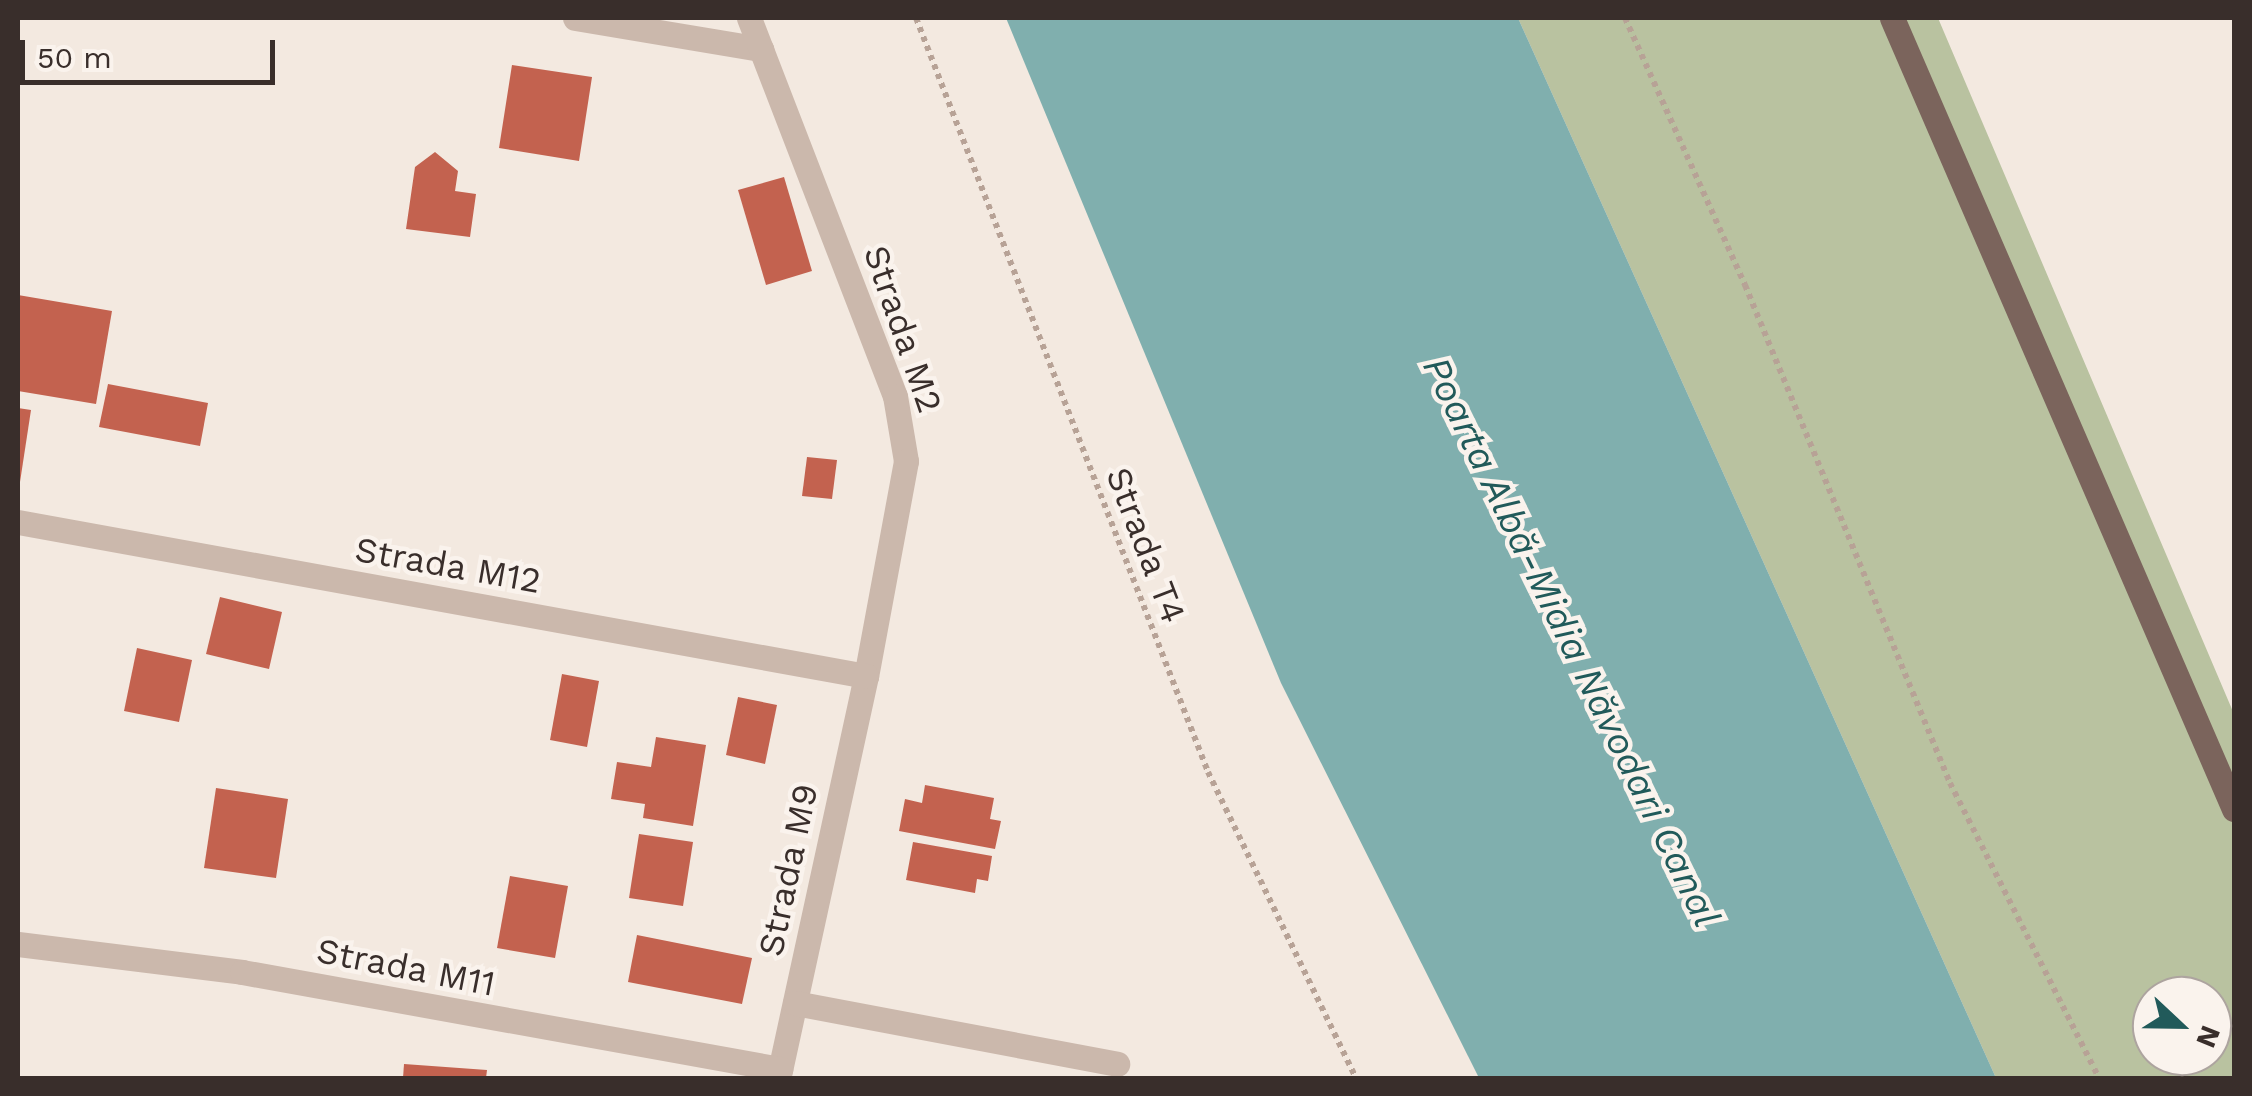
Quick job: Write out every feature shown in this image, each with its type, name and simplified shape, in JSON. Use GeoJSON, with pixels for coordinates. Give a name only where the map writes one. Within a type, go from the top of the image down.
{"type":"FeatureCollection","features":[{"type":"Feature","properties":{"kind":"main road"},"geometry":{"type":"LineString","coordinates":[[1892,18],[2234,810]]}},
{"type":"Feature","properties":{"kind":"street"},"geometry":{"type":"LineString","coordinates":[[575,18],[761,49]]}},
{"type":"Feature","properties":{"kind":"street","name":"Strada M2"},"geometry":{"type":"LineString","coordinates":[[749,18],[901,418],[904,491],[866,676]]}},
{"type":"Feature","properties":{"kind":"street","name":"Strada M12"},"geometry":{"type":"LineString","coordinates":[[18,522],[866,676]]}},
{"type":"Feature","properties":{"kind":"street","name":"Strada M9"},"geometry":{"type":"LineString","coordinates":[[779,1074],[866,676]]}},
{"type":"Feature","properties":{"kind":"street","name":"Strada M11"},"geometry":{"type":"LineString","coordinates":[[18,944],[242,972],[779,1074]]}},
{"type":"Feature","properties":{"kind":"street"},"geometry":{"type":"LineString","coordinates":[[795,1002],[1118,1064]]}},
{"type":"Feature","properties":{"kind":"path","name":"Strada T4"},"geometry":{"type":"LineString","coordinates":[[916,18],[1208,772],[1356,1078]]}},
{"type":"Feature","properties":{"kind":"path"},"geometry":{"type":"LineString","coordinates":[[1625,18],[1745,285],[1950,783],[2100,1078]]}},
{"type":"Feature","properties":{"kind":"green space"},"geometry":{"type":"Polygon","coordinates":[[[1518,18],[1938,18],[2234,714],[2234,1078],[1996,1078],[1518,18]]]}},
{"type":"Feature","properties":{"kind":"water","name":"Poarta Albă-Midia Năvodari Canal"},"geometry":{"type":"Polygon","coordinates":[[[1006,18],[1518,18],[1996,1078],[1479,1078],[1281,683],[1006,18]]]}},
{"type":"Feature","properties":{"kind":"building"},"geometry":{"type":"Polygon","coordinates":[[[512,65],[592,77],[579,161],[499,148],[512,65]]]}},
{"type":"Feature","properties":{"kind":"building"},"geometry":{"type":"Polygon","coordinates":[[[435,152],[458,171],[455,191],[476,194],[470,237],[406,229],[415,167],[435,152]]]}},
{"type":"Feature","properties":{"kind":"building"},"geometry":{"type":"Polygon","coordinates":[[[784,177],[812,271],[766,285],[738,190],[784,177]]]}},
{"type":"Feature","properties":{"kind":"building"},"geometry":{"type":"Polygon","coordinates":[[[18,295],[112,311],[96,404],[18,391],[18,295]]]}},
{"type":"Feature","properties":{"kind":"building"},"geometry":{"type":"Polygon","coordinates":[[[108,384],[208,403],[200,446],[99,427],[108,384]]]}},
{"type":"Feature","properties":{"kind":"building"},"geometry":{"type":"Polygon","coordinates":[[[18,408],[31,410],[20,482],[18,481],[18,408]]]}},
{"type":"Feature","properties":{"kind":"building"},"geometry":{"type":"Polygon","coordinates":[[[807,457],[837,460],[832,499],[802,496],[807,457]]]}},
{"type":"Feature","properties":{"kind":"building"},"geometry":{"type":"Polygon","coordinates":[[[220,597],[282,612],[269,669],[206,654],[220,597]]]}},
{"type":"Feature","properties":{"kind":"building"},"geometry":{"type":"Polygon","coordinates":[[[137,648],[192,660],[179,722],[124,711],[137,648]]]}},
{"type":"Feature","properties":{"kind":"building"},"geometry":{"type":"Polygon","coordinates":[[[562,674],[599,681],[587,747],[550,740],[562,674]]]}},
{"type":"Feature","properties":{"kind":"building"},"geometry":{"type":"Polygon","coordinates":[[[738,697],[777,705],[765,764],[726,755],[738,697]]]}},
{"type":"Feature","properties":{"kind":"building"},"geometry":{"type":"Polygon","coordinates":[[[656,737],[706,745],[693,826],[643,818],[645,804],[611,799],[617,762],[651,767],[656,737]]]}},
{"type":"Feature","properties":{"kind":"building"},"geometry":{"type":"Polygon","coordinates":[[[925,785],[994,798],[990,819],[1001,821],[995,849],[899,831],[905,799],[922,803],[925,785]]]}},
{"type":"Feature","properties":{"kind":"building"},"geometry":{"type":"Polygon","coordinates":[[[216,788],[288,799],[276,878],[204,868],[216,788]]]}},
{"type":"Feature","properties":{"kind":"building"},"geometry":{"type":"Polygon","coordinates":[[[639,834],[693,842],[683,906],[629,898],[639,834]]]}},
{"type":"Feature","properties":{"kind":"building"},"geometry":{"type":"Polygon","coordinates":[[[913,842],[992,856],[988,881],[977,879],[975,893],[906,880],[913,842]]]}},
{"type":"Feature","properties":{"kind":"building"},"geometry":{"type":"Polygon","coordinates":[[[510,876],[568,886],[555,958],[497,948],[510,876]]]}},
{"type":"Feature","properties":{"kind":"building"},"geometry":{"type":"Polygon","coordinates":[[[637,935],[752,958],[742,1004],[628,982],[637,935]]]}},
{"type":"Feature","properties":{"kind":"building"},"geometry":{"type":"Polygon","coordinates":[[[404,1064],[487,1070],[486,1078],[403,1078],[404,1064]]]}}]}
